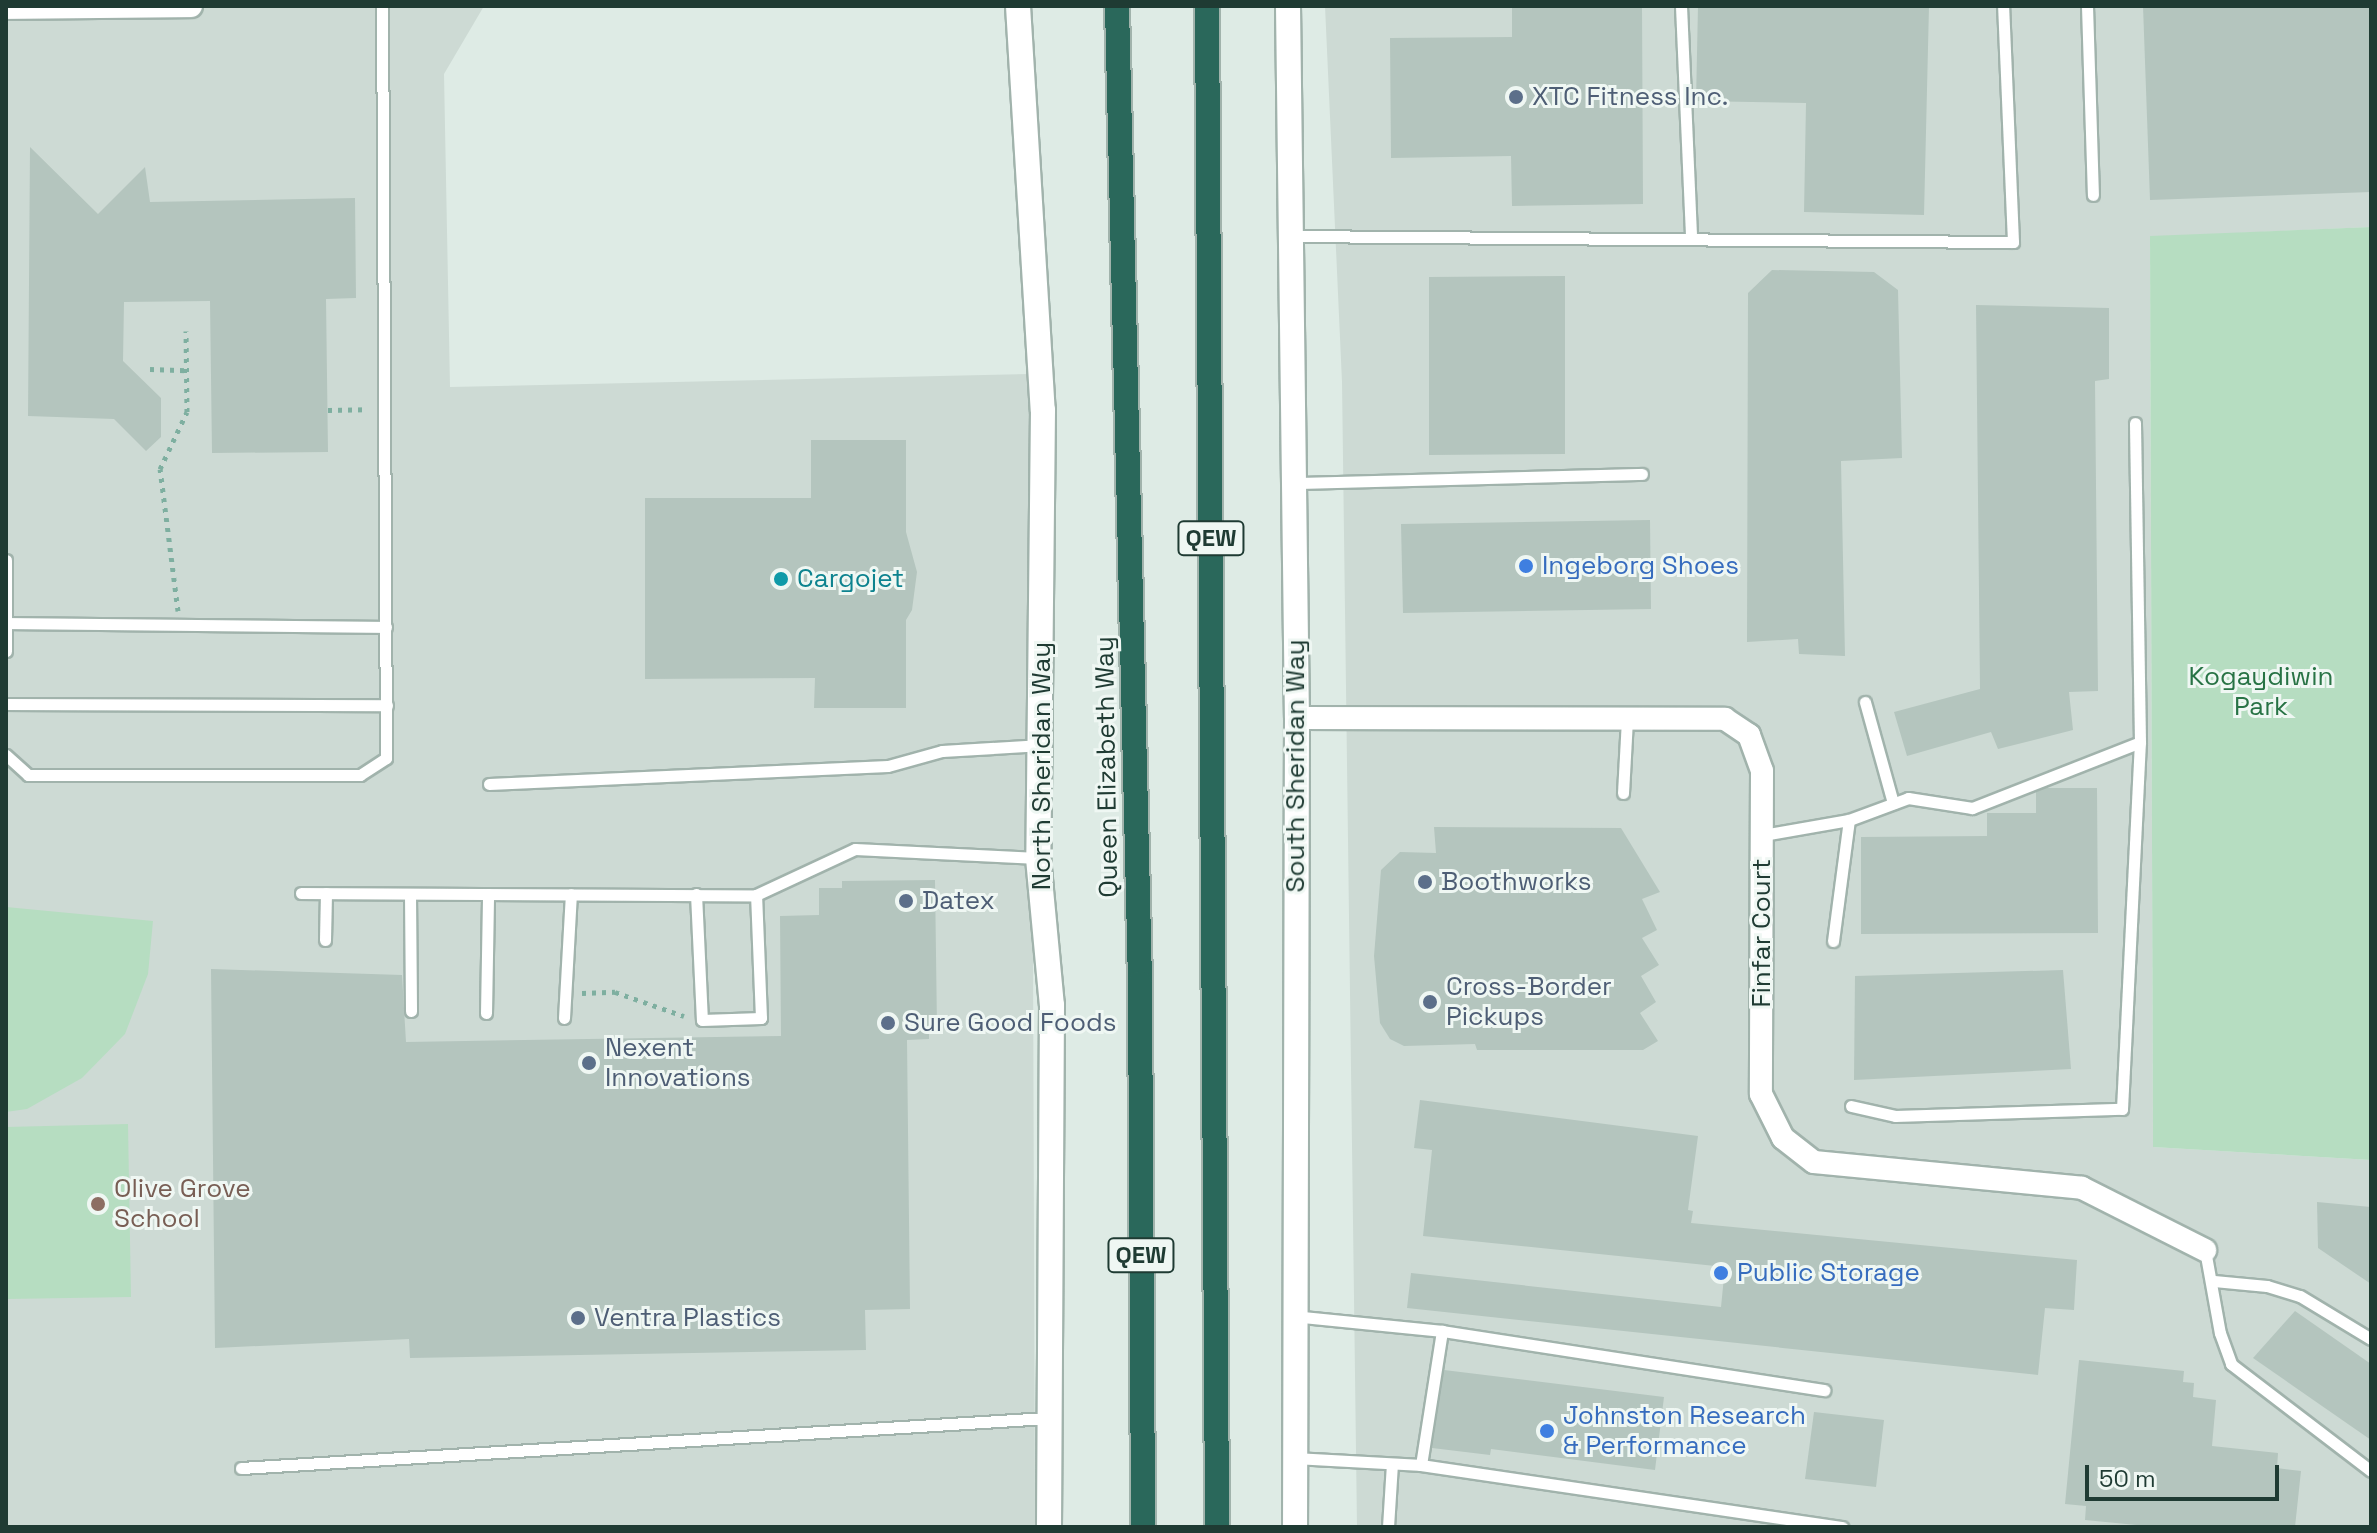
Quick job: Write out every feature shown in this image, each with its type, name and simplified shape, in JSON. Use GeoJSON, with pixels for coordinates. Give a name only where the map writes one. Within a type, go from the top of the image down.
{"type":"FeatureCollection","features":[{"type":"Feature","properties":{"kind":"highway","name":"Queen Elizabeth Way"},"geometry":{"type":"LineString","coordinates":[[1117,6],[1140,983],[1143,1527]]}},
{"type":"Feature","properties":{"kind":"highway","name":"QEW"},"geometry":{"type":"LineString","coordinates":[[1207,6],[1217,1527]]}},
{"type":"Feature","properties":{"kind":"street"},"geometry":{"type":"LineString","coordinates":[[6,8],[191,6]]}},
{"type":"Feature","properties":{"kind":"street","name":"North Sheridan Way"},"geometry":{"type":"LineString","coordinates":[[1018,6],[1043,410],[1042,745],[1038,858],[1052,1005],[1049,1527]]}},
{"type":"Feature","properties":{"kind":"street","name":"South Sheridan Way"},"geometry":{"type":"LineString","coordinates":[[1288,6],[1297,718],[1292,1316],[1295,1527]]}},
{"type":"Feature","properties":{"kind":"street","name":"Finfar Court"},"geometry":{"type":"LineString","coordinates":[[1297,718],[1725,719],[1749,735],[1762,771],[1761,1094],[1783,1138],[1814,1162],[2082,1188],[2205,1250]]}},
{"type":"Feature","properties":{"kind":"lane"},"geometry":{"type":"LineString","coordinates":[[6,755],[28,775],[360,775],[386,758],[382,6]]}},
{"type":"Feature","properties":{"kind":"lane"},"geometry":{"type":"LineString","coordinates":[[1681,6],[1691,239]]}},
{"type":"Feature","properties":{"kind":"lane"},"geometry":{"type":"LineString","coordinates":[[1289,236],[2013,242],[2003,6]]}},
{"type":"Feature","properties":{"kind":"lane"},"geometry":{"type":"LineString","coordinates":[[2087,6],[2093,195]]}},
{"type":"Feature","properties":{"kind":"lane"},"geometry":{"type":"LineString","coordinates":[[1851,1106],[1895,1116],[2122,1109],[2140,742],[2135,423]]}},
{"type":"Feature","properties":{"kind":"lane"},"geometry":{"type":"LineString","coordinates":[[1295,483],[1642,474]]}},
{"type":"Feature","properties":{"kind":"lane"},"geometry":{"type":"LineString","coordinates":[[6,560],[6,651]]}},
{"type":"Feature","properties":{"kind":"lane"},"geometry":{"type":"LineString","coordinates":[[8,623],[386,627]]}},
{"type":"Feature","properties":{"kind":"lane"},"geometry":{"type":"LineString","coordinates":[[1865,702],[1893,803]]}},
{"type":"Feature","properties":{"kind":"lane"},"geometry":{"type":"LineString","coordinates":[[6,704],[387,705]]}},
{"type":"Feature","properties":{"kind":"lane"},"geometry":{"type":"LineString","coordinates":[[1623,793],[1627,718]]}},
{"type":"Feature","properties":{"kind":"lane"},"geometry":{"type":"LineString","coordinates":[[1763,835],[1849,820],[1908,798],[1972,808],[2140,742]]}},
{"type":"Feature","properties":{"kind":"lane"},"geometry":{"type":"LineString","coordinates":[[489,784],[888,766],[942,751],[1042,745]]}},
{"type":"Feature","properties":{"kind":"lane"},"geometry":{"type":"LineString","coordinates":[[1833,941],[1849,820]]}},
{"type":"Feature","properties":{"kind":"lane"},"geometry":{"type":"LineString","coordinates":[[301,893],[756,895],[855,849],[1038,858]]}},
{"type":"Feature","properties":{"kind":"lane"},"geometry":{"type":"LineString","coordinates":[[325,940],[326,893]]}},
{"type":"Feature","properties":{"kind":"lane"},"geometry":{"type":"LineString","coordinates":[[410,894],[411,1011]]}},
{"type":"Feature","properties":{"kind":"lane"},"geometry":{"type":"LineString","coordinates":[[486,1013],[488,894]]}},
{"type":"Feature","properties":{"kind":"lane"},"geometry":{"type":"LineString","coordinates":[[564,1018],[571,894]]}},
{"type":"Feature","properties":{"kind":"lane"},"geometry":{"type":"LineString","coordinates":[[696,894],[702,1020],[761,1018],[756,895]]}},
{"type":"Feature","properties":{"kind":"lane"},"geometry":{"type":"LineString","coordinates":[[2205,1250],[2214,1281],[2220,1333],[2231,1364],[2371,1471]]}},
{"type":"Feature","properties":{"kind":"lane"},"geometry":{"type":"LineString","coordinates":[[2214,1281],[2267,1286],[2300,1296],[2371,1339]]}},
{"type":"Feature","properties":{"kind":"lane"},"geometry":{"type":"LineString","coordinates":[[1292,1316],[1442,1331],[1824,1390]]}},
{"type":"Feature","properties":{"kind":"lane"},"geometry":{"type":"LineString","coordinates":[[1421,1465],[1442,1331]]}},
{"type":"Feature","properties":{"kind":"lane"},"geometry":{"type":"LineString","coordinates":[[241,1468],[1048,1418]]}},
{"type":"Feature","properties":{"kind":"lane"},"geometry":{"type":"LineString","coordinates":[[1294,1458],[1421,1465],[1842,1527]]}},
{"type":"Feature","properties":{"kind":"lane"},"geometry":{"type":"LineString","coordinates":[[1388,1527],[1392,1464]]}},
{"type":"Feature","properties":{"kind":"path"},"geometry":{"type":"LineString","coordinates":[[179,625],[160,469],[187,412],[186,331]]}},
{"type":"Feature","properties":{"kind":"path"},"geometry":{"type":"LineString","coordinates":[[150,369],[186,370]]}},
{"type":"Feature","properties":{"kind":"path"},"geometry":{"type":"LineString","coordinates":[[328,410],[384,408]]}},
{"type":"Feature","properties":{"kind":"path"},"geometry":{"type":"LineString","coordinates":[[565,993],[615,992],[702,1020]]}},
{"type":"Feature","properties":{"kind":"shaded area"},"geometry":{"type":"Polygon","coordinates":[[[6,6],[484,6],[444,74],[450,387],[1031,374],[1035,1527],[6,1527],[6,6]]]}},
{"type":"Feature","properties":{"kind":"shaded area"},"geometry":{"type":"Polygon","coordinates":[[[1325,6],[2371,6],[2371,227],[2150,237],[2153,1147],[2371,1160],[2371,1527],[1357,1527],[1342,382],[1325,6]]]}},
{"type":"Feature","properties":{"kind":"green space","name":"Kogaydiwin Park"},"geometry":{"type":"Polygon","coordinates":[[[2371,227],[2371,1160],[2153,1147],[2150,236],[2371,227]]]}},
{"type":"Feature","properties":{"kind":"green space"},"geometry":{"type":"Polygon","coordinates":[[[6,907],[153,921],[148,974],[125,1034],[82,1078],[27,1109],[6,1112],[6,907]]]}},
{"type":"Feature","properties":{"kind":"green space"},"geometry":{"type":"Polygon","coordinates":[[[128,1124],[131,1297],[7,1299],[6,1127],[128,1124]]]}},
{"type":"Feature","properties":{"kind":"building","name":"XTC Fitness Inc."},"geometry":{"type":"Polygon","coordinates":[[[1512,6],[1642,6],[1643,204],[1512,206],[1511,156],[1391,158],[1390,38],[1512,37],[1512,6]]]}},
{"type":"Feature","properties":{"kind":"building"},"geometry":{"type":"Polygon","coordinates":[[[1698,6],[1929,6],[1924,215],[1804,212],[1806,103],[1696,101],[1698,6]]]}},
{"type":"Feature","properties":{"kind":"building"},"geometry":{"type":"Polygon","coordinates":[[[2143,6],[2371,6],[2371,192],[2150,200],[2143,6]]]}},
{"type":"Feature","properties":{"kind":"building"},"geometry":{"type":"Polygon","coordinates":[[[30,147],[98,214],[145,167],[150,202],[355,198],[356,298],[326,299],[328,452],[212,453],[210,301],[124,302],[123,361],[161,398],[161,437],[146,451],[114,419],[28,416],[30,147]]]}},
{"type":"Feature","properties":{"kind":"building"},"geometry":{"type":"Polygon","coordinates":[[[1772,270],[1874,272],[1898,290],[1902,458],[1841,461],[1845,656],[1799,654],[1798,639],[1747,642],[1748,293],[1772,270]]]}},
{"type":"Feature","properties":{"kind":"building"},"geometry":{"type":"Polygon","coordinates":[[[1565,276],[1565,454],[1429,455],[1429,277],[1565,276]]]}},
{"type":"Feature","properties":{"kind":"building"},"geometry":{"type":"Polygon","coordinates":[[[1976,305],[2109,308],[2109,379],[2095,381],[2098,691],[2069,692],[2073,730],[1998,749],[1991,732],[1907,756],[1894,712],[1980,689],[1976,305]]]}},
{"type":"Feature","properties":{"kind":"building","name":"Cargojet"},"geometry":{"type":"Polygon","coordinates":[[[811,440],[906,440],[906,532],[917,572],[912,610],[906,620],[906,708],[814,708],[815,678],[645,679],[645,498],[811,498],[811,440]]]}},
{"type":"Feature","properties":{"kind":"building","name":"Ingeborg Shoes"},"geometry":{"type":"Polygon","coordinates":[[[1650,520],[1651,609],[1403,613],[1401,524],[1650,520]]]}},
{"type":"Feature","properties":{"kind":"building"},"geometry":{"type":"Polygon","coordinates":[[[2045,788],[2097,788],[2098,933],[1861,934],[1861,837],[1987,836],[1987,813],[2036,813],[2036,792],[2045,788]]]}},
{"type":"Feature","properties":{"kind":"building"},"geometry":{"type":"Polygon","coordinates":[[[1434,827],[1621,828],[1660,892],[1642,899],[1657,930],[1642,938],[1659,965],[1641,976],[1656,1002],[1640,1013],[1658,1041],[1643,1050],[1477,1050],[1475,1044],[1404,1046],[1390,1039],[1380,1023],[1374,956],[1381,870],[1400,852],[1436,853],[1434,827]]]}},
{"type":"Feature","properties":{"kind":"building"},"geometry":{"type":"Polygon","coordinates":[[[935,880],[937,1028],[929,1028],[929,1039],[907,1040],[910,1309],[865,1310],[866,1350],[410,1358],[409,1339],[215,1348],[211,969],[402,975],[406,1042],[781,1036],[780,916],[819,915],[819,888],[842,888],[842,881],[935,880]]]}},
{"type":"Feature","properties":{"kind":"building"},"geometry":{"type":"Polygon","coordinates":[[[2063,970],[2071,1069],[1854,1080],[1855,976],[2063,970]]]}},
{"type":"Feature","properties":{"kind":"building"},"geometry":{"type":"Polygon","coordinates":[[[1420,1100],[1698,1136],[1688,1210],[1693,1211],[1691,1223],[2077,1260],[2074,1310],[2045,1308],[2038,1375],[1407,1308],[1411,1273],[1721,1307],[1725,1267],[1423,1236],[1432,1150],[1414,1148],[1420,1100]]]}},
{"type":"Feature","properties":{"kind":"building"},"geometry":{"type":"Polygon","coordinates":[[[2317,1202],[2371,1207],[2371,1284],[2318,1248],[2317,1202]]]}},
{"type":"Feature","properties":{"kind":"building"},"geometry":{"type":"Polygon","coordinates":[[[2295,1311],[2371,1364],[2371,1440],[2253,1358],[2295,1311]]]}},
{"type":"Feature","properties":{"kind":"building"},"geometry":{"type":"Polygon","coordinates":[[[2079,1360],[2184,1371],[2183,1382],[2194,1383],[2193,1397],[2216,1400],[2212,1446],[2278,1453],[2277,1468],[2301,1471],[2295,1527],[2157,1527],[2085,1520],[2086,1506],[2065,1504],[2079,1360]]]}},
{"type":"Feature","properties":{"kind":"building","name":"Johnston Research & Performance"},"geometry":{"type":"Polygon","coordinates":[[[1444,1370],[1664,1397],[1655,1470],[1491,1449],[1490,1455],[1432,1448],[1444,1370]]]}},
{"type":"Feature","properties":{"kind":"building"},"geometry":{"type":"Polygon","coordinates":[[[1814,1412],[1884,1420],[1876,1487],[1805,1479],[1814,1412]]]}},
{"type":"Feature","properties":{"kind":"place","name":"XTC Fitness Inc."},"geometry":{"type":"Point","coordinates":[1516,97]}},
{"type":"Feature","properties":{"kind":"place","name":"Ingeborg Shoes"},"geometry":{"type":"Point","coordinates":[1526,566]}},
{"type":"Feature","properties":{"kind":"place","name":"Cargojet"},"geometry":{"type":"Point","coordinates":[781,579]}},
{"type":"Feature","properties":{"kind":"place","name":"Boothworks"},"geometry":{"type":"Point","coordinates":[1425,882]}},
{"type":"Feature","properties":{"kind":"place","name":"Datex"},"geometry":{"type":"Point","coordinates":[906,901]}},
{"type":"Feature","properties":{"kind":"place","name":"Cross-Border Pickups"},"geometry":{"type":"Point","coordinates":[1430,1002]}},
{"type":"Feature","properties":{"kind":"place","name":"Sure Good Foods"},"geometry":{"type":"Point","coordinates":[888,1023]}},
{"type":"Feature","properties":{"kind":"place","name":"Nexent Innovations"},"geometry":{"type":"Point","coordinates":[589,1063]}},
{"type":"Feature","properties":{"kind":"place","name":"Olive Grove School"},"geometry":{"type":"Point","coordinates":[98,1204]}},
{"type":"Feature","properties":{"kind":"place","name":"Public Storage"},"geometry":{"type":"Point","coordinates":[1721,1273]}},
{"type":"Feature","properties":{"kind":"place","name":"Ventra Plastics"},"geometry":{"type":"Point","coordinates":[578,1318]}},
{"type":"Feature","properties":{"kind":"place","name":"Johnston Research & Performance"},"geometry":{"type":"Point","coordinates":[1547,1431]}}]}
